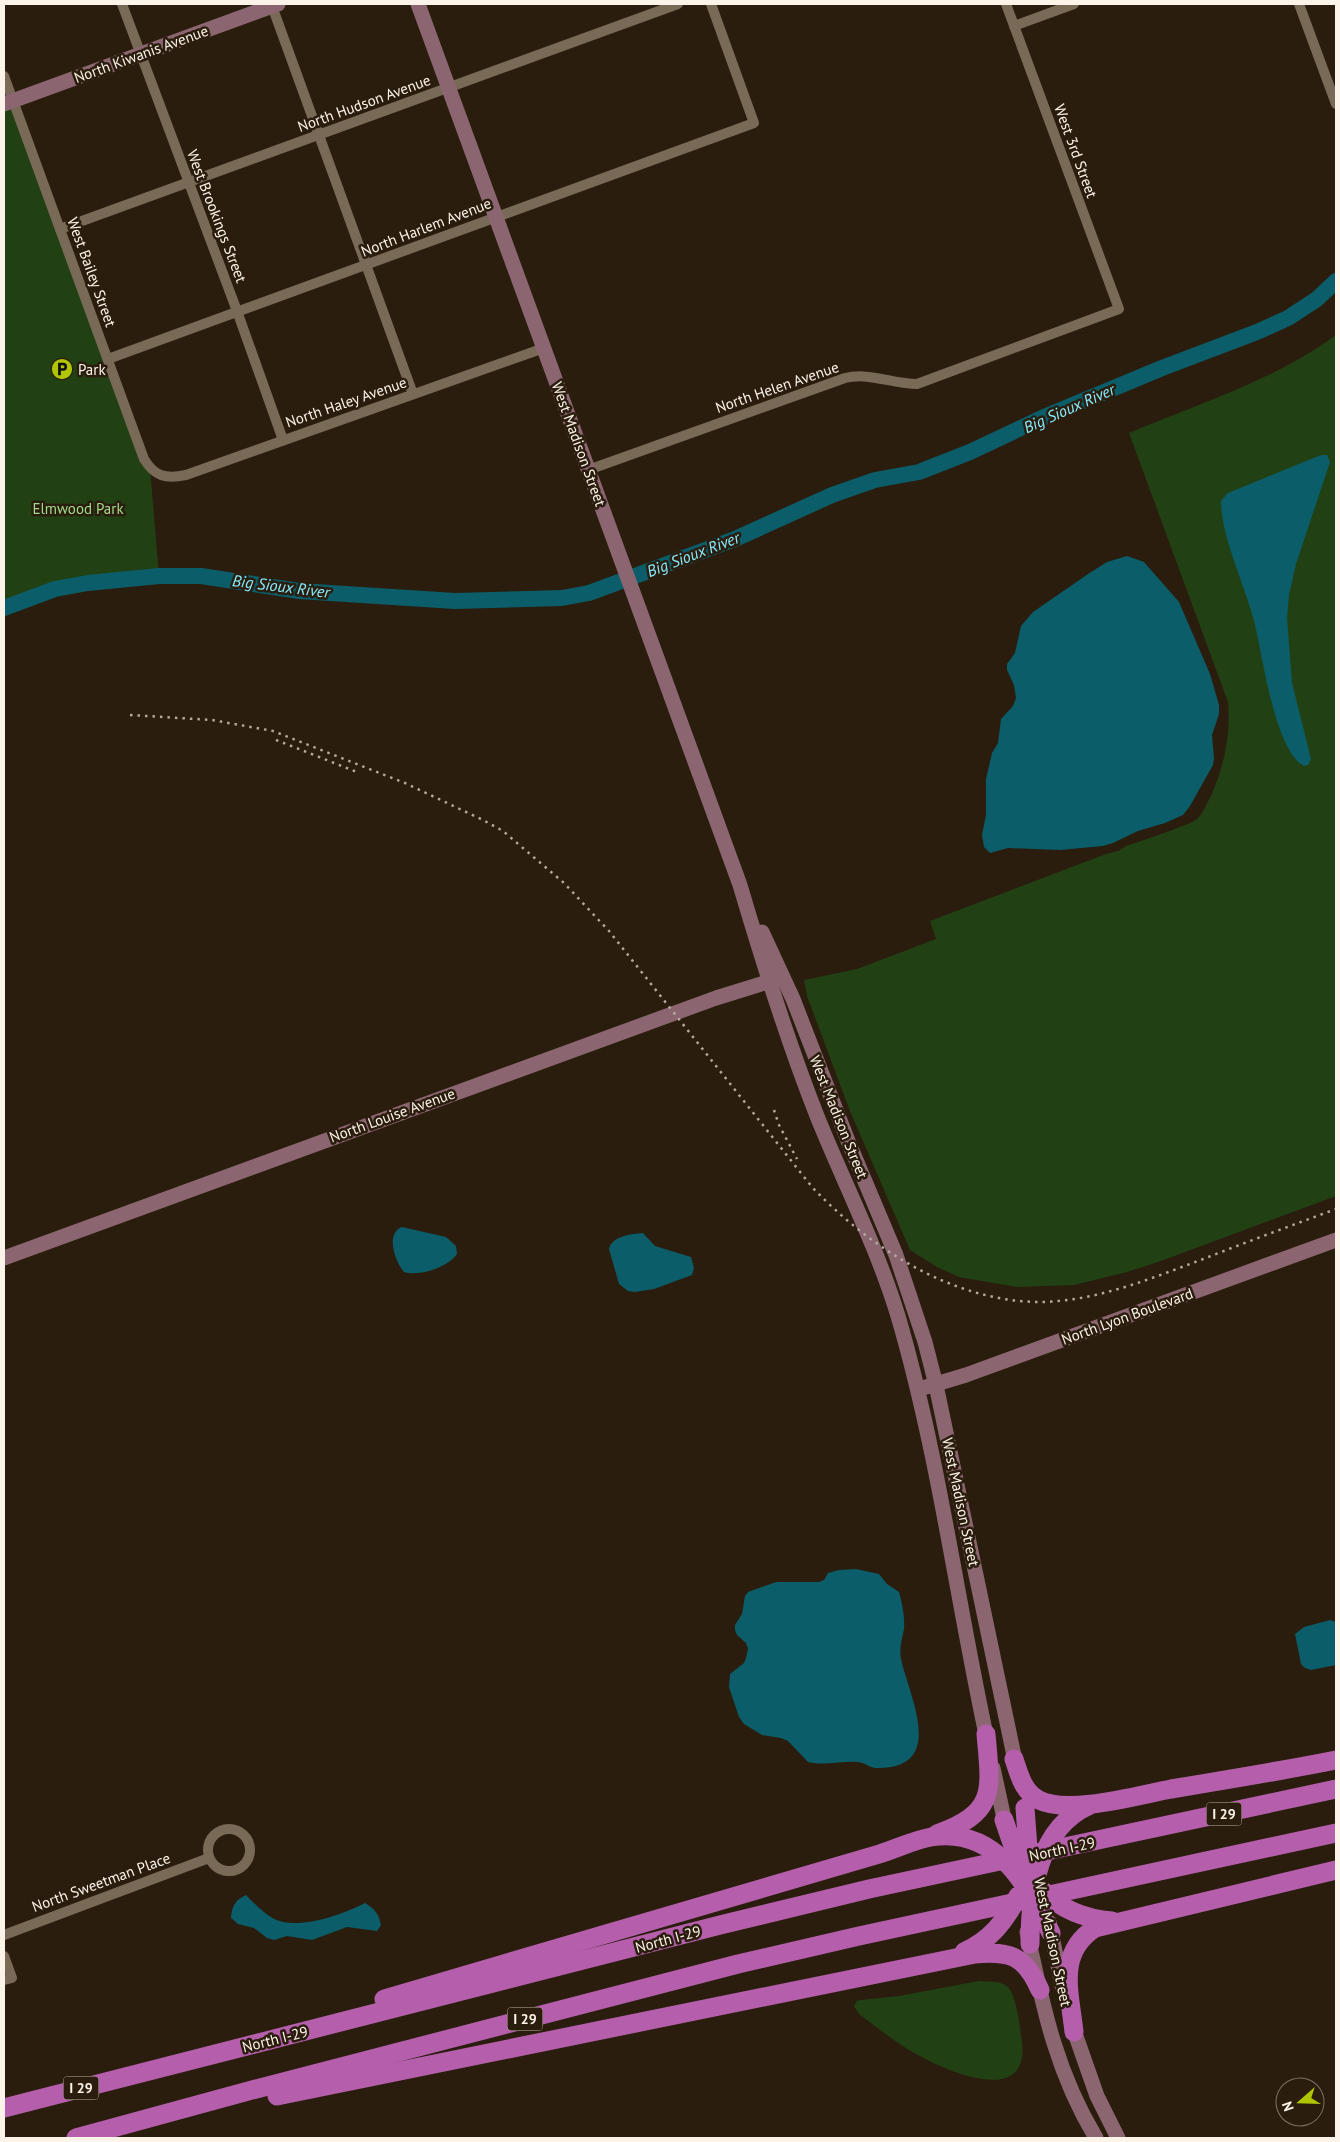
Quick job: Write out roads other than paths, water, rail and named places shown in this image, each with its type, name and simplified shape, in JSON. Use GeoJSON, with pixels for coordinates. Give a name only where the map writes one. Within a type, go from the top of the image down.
{"type":"FeatureCollection","features":[{"type":"Feature","properties":{"kind":"highway"},"geometry":{"type":"LineString","coordinates":[[903,1846],[960,1825],[977,1812],[983,1804],[989,1786],[986,1734]]}},
{"type":"Feature","properties":{"kind":"highway"},"geometry":{"type":"LineString","coordinates":[[1014,1759],[1024,1785],[1030,1793],[1039,1800],[1062,1806],[1104,1802],[1336,1760]]}},
{"type":"Feature","properties":{"kind":"highway","name":"North I-29"},"geometry":{"type":"LineString","coordinates":[[4,2108],[720,1925],[939,1874],[1336,1789]]}},
{"type":"Feature","properties":{"kind":"highway"},"geometry":{"type":"LineString","coordinates":[[951,1957],[977,1946],[992,1935],[1011,1912],[1048,1845],[1064,1823],[1080,1810],[1104,1802]]}},
{"type":"Feature","properties":{"kind":"highway"},"geometry":{"type":"LineString","coordinates":[[1025,1808],[1028,1848],[1030,1944]]}},
{"type":"Feature","properties":{"kind":"highway"},"geometry":{"type":"LineString","coordinates":[[1004,1820],[1020,1864],[1051,1933]]}},
{"type":"Feature","properties":{"kind":"highway","name":"I 29"},"geometry":{"type":"LineString","coordinates":[[76,2138],[248,2091],[694,1976],[950,1916],[1120,1881],[1336,1833]]}},
{"type":"Feature","properties":{"kind":"highway"},"geometry":{"type":"LineString","coordinates":[[158,2068],[304,2022],[940,1836],[962,1839],[991,1850],[1060,1905],[1079,1915],[1118,1922]]}},
{"type":"Feature","properties":{"kind":"highway"},"geometry":{"type":"LineString","coordinates":[[1074,2032],[1069,1973],[1071,1955],[1080,1940],[1087,1933],[1096,1928],[1118,1922],[1336,1870]]}},
{"type":"Feature","properties":{"kind":"highway"},"geometry":{"type":"LineString","coordinates":[[102,2132],[951,1957],[990,1952],[1010,1955],[1026,1964],[1031,1970],[1040,1990]]}},
{"type":"Feature","properties":{"kind":"main road","name":"West Madison Street"},"geometry":{"type":"LineString","coordinates":[[418,4],[776,980],[817,1116],[860,1215],[889,1289],[917,1389],[1004,1820]]}},
{"type":"Feature","properties":{"kind":"main road","name":"North Kiwanis Avenue"},"geometry":{"type":"LineString","coordinates":[[8,103],[275,5]]}},
{"type":"Feature","properties":{"kind":"main road","name":"West Madison Street"},"geometry":{"type":"LineString","coordinates":[[776,980],[793,999],[848,1141],[896,1255],[925,1342],[936,1385],[1025,1808]]}},
{"type":"Feature","properties":{"kind":"main road","name":"North Louise Avenue"},"geometry":{"type":"LineString","coordinates":[[4,1258],[716,998],[776,980]]}},
{"type":"Feature","properties":{"kind":"main road","name":"North Lyon Boulevard"},"geometry":{"type":"LineString","coordinates":[[917,1389],[936,1385],[1336,1240]]}},
{"type":"Feature","properties":{"kind":"main road","name":"West Madison Street"},"geometry":{"type":"LineString","coordinates":[[1051,1933],[1074,2032],[1097,2096],[1118,2138]]}},
{"type":"Feature","properties":{"kind":"main road","name":"West Madison Street"},"geometry":{"type":"LineString","coordinates":[[1030,1944],[1060,2066],[1080,2110],[1096,2138]]}},
{"type":"Feature","properties":{"kind":"street","name":"West Brookings Street"},"geometry":{"type":"LineString","coordinates":[[122,4],[237,311],[283,440]]}},
{"type":"Feature","properties":{"kind":"street","name":"North Hudson Avenue"},"geometry":{"type":"LineString","coordinates":[[60,230],[678,4]]}},
{"type":"Feature","properties":{"kind":"street","name":"North Harlem Avenue"},"geometry":{"type":"LineString","coordinates":[[108,359],[366,266],[754,122],[711,4]]}},
{"type":"Feature","properties":{"kind":"street","name":"West 3rd Street"},"geometry":{"type":"LineString","coordinates":[[1006,4],[1119,309]]}},
{"type":"Feature","properties":{"kind":"street"},"geometry":{"type":"LineString","coordinates":[[1014,26],[1074,4]]}},
{"type":"Feature","properties":{"kind":"street"},"geometry":{"type":"LineString","coordinates":[[1299,4],[1336,104]]}},
{"type":"Feature","properties":{"kind":"street"},"geometry":{"type":"LineString","coordinates":[[275,5],[319,136],[413,394]]}},
{"type":"Feature","properties":{"kind":"street","name":"West Bailey Street"},"geometry":{"type":"LineString","coordinates":[[4,76],[8,103],[60,230],[144,459],[157,475]]}},
{"type":"Feature","properties":{"kind":"street","name":"North Helen Avenue"},"geometry":{"type":"LineString","coordinates":[[588,470],[845,378],[868,376],[887,382],[917,384],[1119,309]]}},
{"type":"Feature","properties":{"kind":"street","name":"North Haley Avenue"},"geometry":{"type":"LineString","coordinates":[[157,475],[165,478],[186,475],[544,348]]}},
{"type":"Feature","properties":{"kind":"street"},"geometry":{"type":"LineString","coordinates":[[223,1830],[237,1830],[247,1838],[250,1845],[249,1859],[239,1869],[225,1871],[218,1869],[209,1858],[208,1851],[211,1838],[223,1830]]}},
{"type":"Feature","properties":{"kind":"street","name":"North Sweetman Place"},"geometry":{"type":"LineString","coordinates":[[4,1935],[209,1858]]}},
{"type":"Feature","properties":{"kind":"street"},"geometry":{"type":"LineString","coordinates":[[4,1956],[8,1979]]}},
{"type":"Feature","properties":{"kind":"water"},"geometry":{"type":"Polygon","coordinates":[[[1321,455],[1327,455],[1330,462],[1296,564],[1289,595],[1287,618],[1292,683],[1311,759],[1308,765],[1304,766],[1294,756],[1277,722],[1254,621],[1225,530],[1221,501],[1228,493],[1321,455]]]}},
{"type":"Feature","properties":{"kind":"water"},"geometry":{"type":"Polygon","coordinates":[[[1127,556],[1144,562],[1179,602],[1210,674],[1219,705],[1219,714],[1212,735],[1213,765],[1183,815],[1165,823],[1138,831],[1103,846],[1060,850],[1008,848],[990,853],[984,847],[982,835],[986,815],[986,779],[992,753],[998,743],[1001,719],[1013,706],[1016,698],[1014,685],[1007,670],[1007,664],[1015,653],[1021,626],[1033,612],[1088,574],[1107,562],[1127,556]]]}},
{"type":"Feature","properties":{"kind":"water"},"geometry":{"type":"Polygon","coordinates":[[[402,1227],[446,1237],[456,1246],[457,1254],[447,1263],[433,1270],[417,1273],[404,1272],[393,1248],[394,1235],[402,1227]]]}},
{"type":"Feature","properties":{"kind":"water"},"geometry":{"type":"Polygon","coordinates":[[[643,1233],[655,1246],[691,1257],[694,1268],[692,1275],[654,1289],[635,1292],[628,1291],[619,1284],[609,1249],[618,1238],[643,1233]]]}},
{"type":"Feature","properties":{"kind":"water"},"geometry":{"type":"Polygon","coordinates":[[[856,1569],[879,1574],[887,1584],[899,1592],[904,1615],[900,1655],[919,1727],[918,1743],[912,1756],[900,1765],[876,1768],[858,1762],[820,1764],[808,1762],[788,1741],[762,1735],[744,1724],[739,1717],[729,1687],[730,1674],[744,1663],[748,1649],[746,1643],[737,1635],[735,1625],[742,1614],[745,1596],[748,1592],[776,1582],[819,1582],[824,1580],[828,1573],[856,1569]]]}},
{"type":"Feature","properties":{"kind":"water"},"geometry":{"type":"Polygon","coordinates":[[[1330,1620],[1336,1622],[1336,1665],[1311,1670],[1305,1668],[1301,1664],[1295,1634],[1304,1627],[1330,1620]]]}},
{"type":"Feature","properties":{"kind":"water"},"geometry":{"type":"Polygon","coordinates":[[[246,1895],[267,1915],[283,1922],[303,1923],[314,1921],[347,1911],[365,1903],[376,1912],[381,1925],[377,1931],[347,1927],[312,1940],[287,1936],[274,1940],[267,1938],[254,1928],[238,1924],[231,1918],[235,1904],[246,1895]]]}},
{"type":"Feature","properties":{"kind":"waterway","name":"Big Sioux River"},"geometry":{"type":"LineString","coordinates":[[4,608],[55,589],[88,583],[159,576],[201,576],[299,591],[455,601],[562,598],[589,593],[735,539],[832,495],[875,480],[919,472],[970,452],[1042,418],[1288,318],[1317,299],[1336,281]]}},
{"type":"Feature","properties":{"kind":"railway"},"geometry":{"type":"LineString","coordinates":[[130,715],[212,720],[273,731],[405,783],[503,831],[564,883],[609,931],[812,1187],[860,1231],[886,1250],[914,1267],[944,1281],[975,1292],[1006,1299],[1038,1302],[1079,1298],[1120,1289],[1336,1209]]}},
{"type":"Feature","properties":{"kind":"railway"},"geometry":{"type":"LineString","coordinates":[[276,740],[357,772]]}},
{"type":"Feature","properties":{"kind":"railway"},"geometry":{"type":"LineString","coordinates":[[774,1110],[779,1125],[797,1159]]}},
{"type":"Feature","properties":{"kind":"place","name":"Park"},"geometry":{"type":"Point","coordinates":[62,369]}},
{"type":"Feature","properties":{"kind":"park label","name":"Elmwood Park"},"geometry":{"type":"Point","coordinates":[78,508]}}]}
